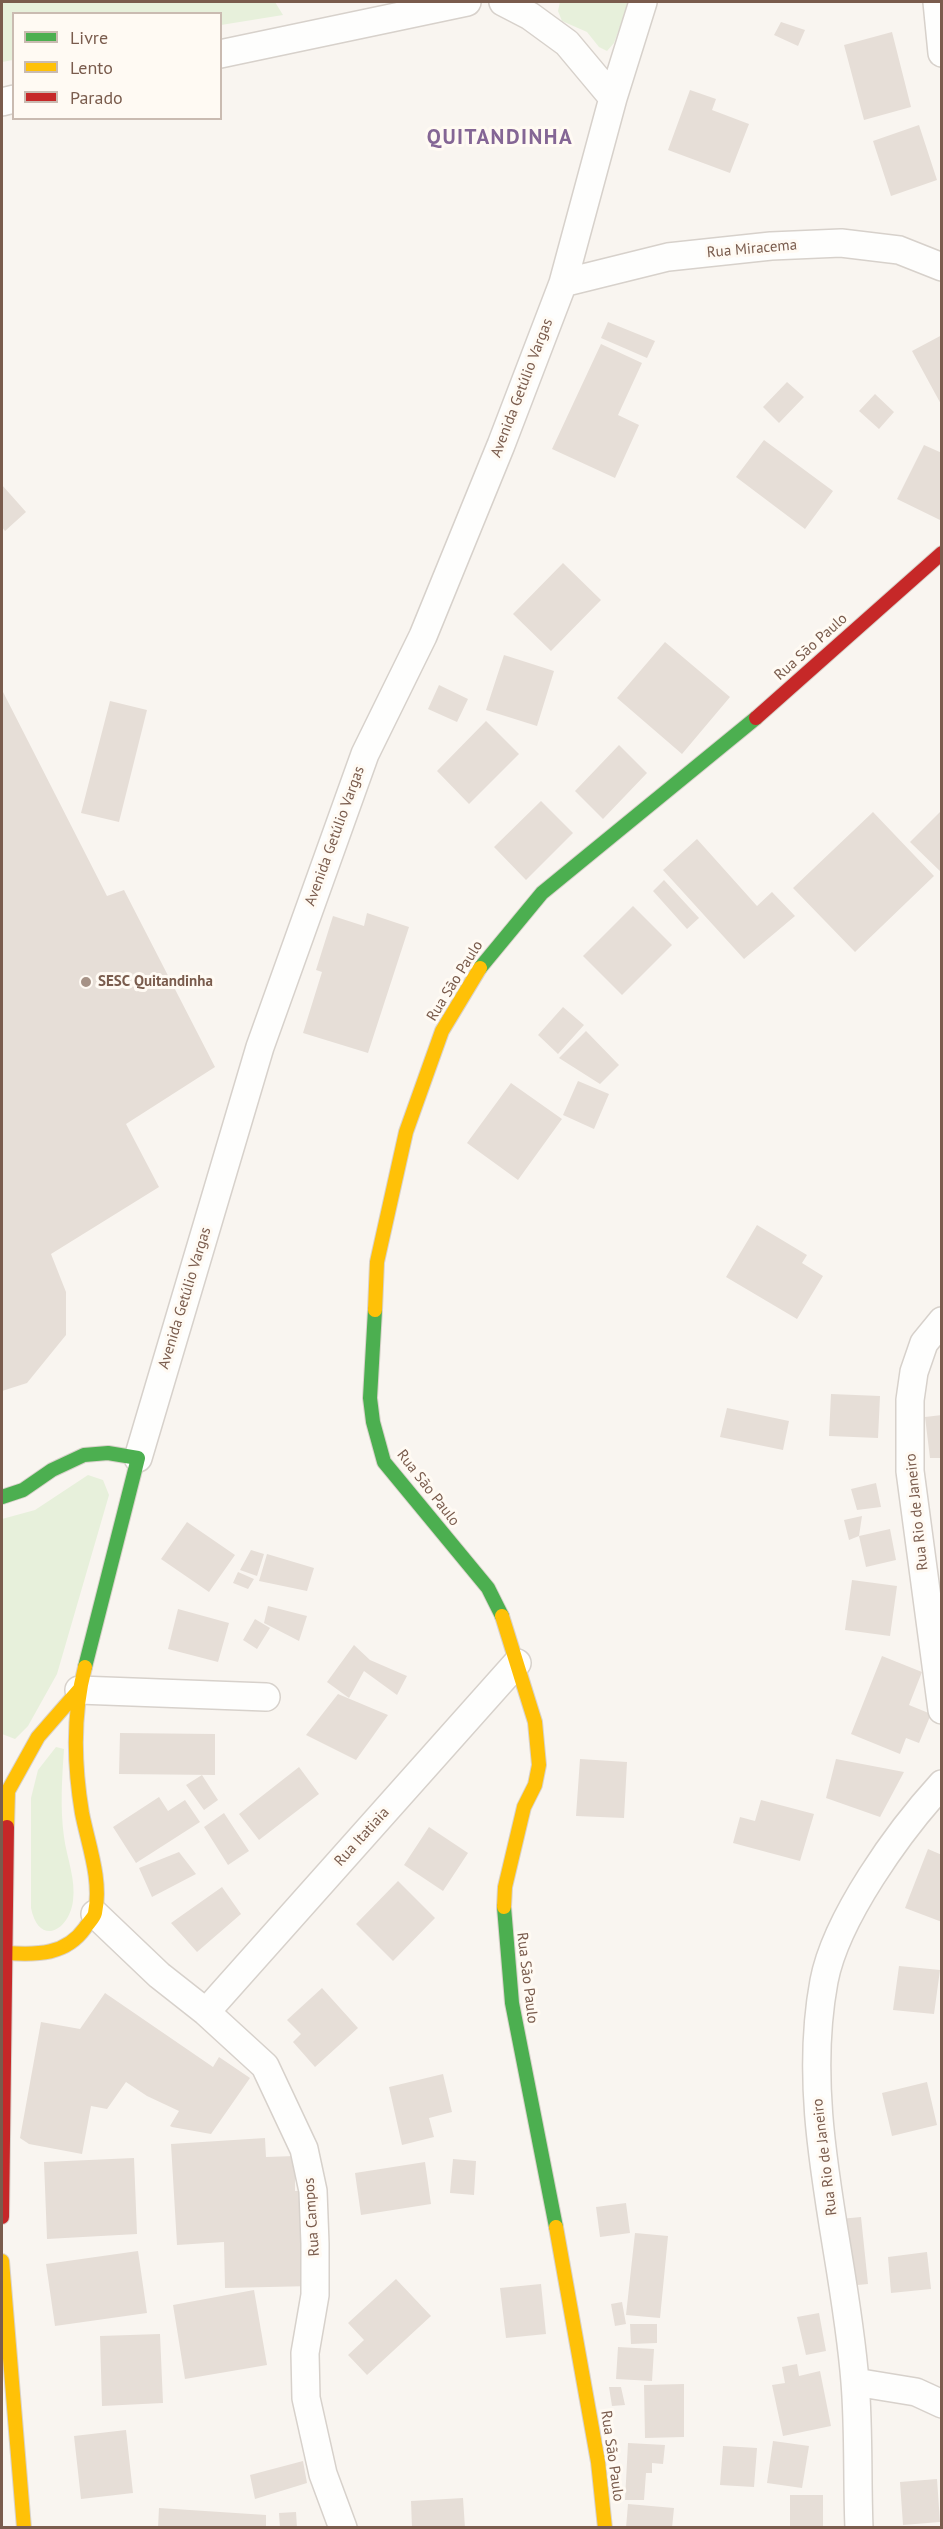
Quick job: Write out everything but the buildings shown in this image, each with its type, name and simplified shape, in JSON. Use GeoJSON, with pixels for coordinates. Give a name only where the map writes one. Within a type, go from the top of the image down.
{"type":"FeatureCollection","features":[{"type":"Feature","properties":{"kind":"street"},"geometry":{"type":"LineString","coordinates":[[222,54],[467,2]]}},
{"type":"Feature","properties":{"kind":"street"},"geometry":{"type":"LineString","coordinates":[[503,2],[530,16],[567,43],[613,98]]}},
{"type":"Feature","properties":{"kind":"street","name":"Avenida Getúlio Vargas"},"geometry":{"type":"LineString","coordinates":[[95,1914],[95,1871],[82,1811],[76,1747],[79,1690],[138,1458],[260,1047],[361,765],[423,636],[501,445],[563,283],[613,98],[643,2]]}},
{"type":"Feature","properties":{"kind":"street"},"geometry":{"type":"LineString","coordinates":[[937,2],[942,53]]}},
{"type":"Feature","properties":{"kind":"street","name":"Rua Miracema"},"geometry":{"type":"LineString","coordinates":[[563,283],[668,257],[806,244],[841,243],[899,250],[942,267]]}},
{"type":"Feature","properties":{"kind":"street","name":"Rua São Paulo"},"geometry":{"type":"LineString","coordinates":[[605,2528],[598,2462],[566,2281],[512,2003],[504,1918],[505,1887],[524,1807],[535,1785],[539,1765],[535,1722],[506,1621],[488,1588],[384,1462],[372,1422],[370,1398],[377,1262],[406,1132],[442,1031],[484,961],[542,892],[718,751],[942,553]]}},
{"type":"Feature","properties":{"kind":"street","name":"Rua Rio de Janeiro"},"geometry":{"type":"LineString","coordinates":[[942,1321],[924,1343],[914,1372],[910,1400],[910,1471],[942,1710]]}},
{"type":"Feature","properties":{"kind":"street"},"geometry":{"type":"LineString","coordinates":[[2,1497],[23,1490],[52,1470],[84,1455],[108,1453],[138,1458]]}},
{"type":"Feature","properties":{"kind":"street","name":"Rua Itatiaia"},"geometry":{"type":"LineString","coordinates":[[206,2012],[517,1663]]}},
{"type":"Feature","properties":{"kind":"street"},"geometry":{"type":"LineString","coordinates":[[79,1690],[266,1697]]}},
{"type":"Feature","properties":{"kind":"street","name":"Avenida Getúlio Vargas"},"geometry":{"type":"LineString","coordinates":[[2,2217],[7,1953],[4,1891],[5,1785],[38,1737],[79,1690]]}},
{"type":"Feature","properties":{"kind":"street","name":"Rua Rio de Janeiro"},"geometry":{"type":"LineString","coordinates":[[859,2528],[855,2382],[816,2107],[824,1980],[843,1929],[889,1847],[942,1784]]}},
{"type":"Feature","properties":{"kind":"street"},"geometry":{"type":"LineString","coordinates":[[7,1953],[38,1955],[60,1949],[77,1939],[95,1914]]}},
{"type":"Feature","properties":{"kind":"street","name":"Rua Campos"},"geometry":{"type":"LineString","coordinates":[[95,1914],[159,1975],[206,2012],[265,2067],[304,2149],[313,2191],[315,2254],[315,2295],[305,2353],[306,2398],[323,2474],[343,2528]]}},
{"type":"Feature","properties":{"kind":"street"},"geometry":{"type":"LineString","coordinates":[[2,2261],[24,2528]]}},
{"type":"Feature","properties":{"kind":"street"},"geometry":{"type":"LineString","coordinates":[[855,2382],[916,2392],[942,2404]]}},
{"type":"Feature","properties":{"kind":"green space"},"geometry":{"type":"Polygon","coordinates":[[[2,2],[275,2],[283,15],[222,25],[222,12],[12,12],[12,60],[2,62],[2,2]]]}},
{"type":"Feature","properties":{"kind":"green space"},"geometry":{"type":"Polygon","coordinates":[[[560,2],[629,2],[614,43],[607,51],[599,47],[587,32],[562,21],[558,11],[560,2]]]}},
{"type":"Feature","properties":{"kind":"green space"},"geometry":{"type":"Polygon","coordinates":[[[88,1475],[103,1480],[109,1495],[57,1674],[28,1726],[15,1739],[2,1734],[2,1519],[35,1510],[88,1475]]]}},
{"type":"Feature","properties":{"kind":"green space"},"geometry":{"type":"Polygon","coordinates":[[[56,1747],[64,1749],[62,1815],[74,1893],[66,1920],[60,1927],[47,1931],[40,1928],[31,1908],[31,1798],[38,1770],[56,1747]]]}},
{"type":"Feature","properties":{"kind":"traffic: fast"},"geometry":{"type":"LineString","coordinates":[[480,968],[542,893],[756,718]]}},
{"type":"Feature","properties":{"kind":"traffic: fast"},"geometry":{"type":"LineString","coordinates":[[375,1310],[370,1398],[373,1422],[384,1462],[488,1588],[502,1616]]}},
{"type":"Feature","properties":{"kind":"traffic: fast"},"geometry":{"type":"LineString","coordinates":[[2,1497],[23,1490],[52,1470],[84,1455],[108,1453],[138,1458],[85,1667]]}},
{"type":"Feature","properties":{"kind":"traffic: fast"},"geometry":{"type":"LineString","coordinates":[[504,1907],[512,2003],[556,2227]]}},
{"type":"Feature","properties":{"kind":"traffic: slow"},"geometry":{"type":"LineString","coordinates":[[375,1310],[377,1262],[406,1132],[442,1031],[480,968]]}},
{"type":"Feature","properties":{"kind":"traffic: slow"},"geometry":{"type":"LineString","coordinates":[[502,1616],[535,1722],[539,1765],[535,1785],[524,1807],[505,1887],[504,1907]]}},
{"type":"Feature","properties":{"kind":"traffic: slow"},"geometry":{"type":"LineString","coordinates":[[7,1953],[40,1953],[69,1944],[95,1913],[96,1875],[82,1813],[76,1758],[78,1702],[85,1667]]}},
{"type":"Feature","properties":{"kind":"traffic: slow"},"geometry":{"type":"LineString","coordinates":[[7,1827],[8,1791],[38,1737],[79,1690]]}},
{"type":"Feature","properties":{"kind":"traffic: slow"},"geometry":{"type":"LineString","coordinates":[[556,2227],[598,2462],[605,2528]]}},
{"type":"Feature","properties":{"kind":"traffic: slow"},"geometry":{"type":"LineString","coordinates":[[2,2261],[24,2528]]}},
{"type":"Feature","properties":{"kind":"traffic: jam"},"geometry":{"type":"LineString","coordinates":[[756,718],[942,553]]}},
{"type":"Feature","properties":{"kind":"traffic: jam"},"geometry":{"type":"LineString","coordinates":[[2,2217],[7,1827]]}},
{"type":"Feature","properties":{"kind":"place","name":"SESC Quitandinha"},"geometry":{"type":"Point","coordinates":[86,982]}},
{"type":"Feature","properties":{"kind":"district","name":"QUITANDINHA"},"geometry":{"type":"Point","coordinates":[500,138]}}]}
